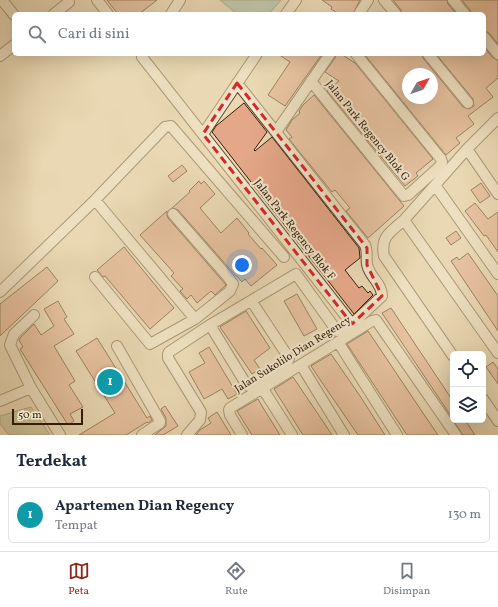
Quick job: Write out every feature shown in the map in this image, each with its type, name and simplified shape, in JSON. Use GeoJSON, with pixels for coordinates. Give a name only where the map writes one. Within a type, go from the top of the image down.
{"type":"FeatureCollection","features":[{"type":"Feature","properties":{"kind":"street"},"geometry":{"type":"LineString","coordinates":[[2,0],[12,12]]}},
{"type":"Feature","properties":{"kind":"street"},"geometry":{"type":"LineString","coordinates":[[97,0],[106,12]]}},
{"type":"Feature","properties":{"kind":"street"},"geometry":{"type":"LineString","coordinates":[[287,12],[296,0]]}},
{"type":"Feature","properties":{"kind":"street"},"geometry":{"type":"LineString","coordinates":[[360,12],[368,0]]}},
{"type":"Feature","properties":{"kind":"street"},"geometry":{"type":"LineString","coordinates":[[384,0],[394,12]]}},
{"type":"Feature","properties":{"kind":"street"},"geometry":{"type":"LineString","coordinates":[[453,0],[463,12]]}},
{"type":"Feature","properties":{"kind":"street"},"geometry":{"type":"LineString","coordinates":[[56,12],[69,2]]}},
{"type":"Feature","properties":{"kind":"street"},"geometry":{"type":"LineString","coordinates":[[172,12],[177,2]]}},
{"type":"Feature","properties":{"kind":"street"},"geometry":{"type":"LineString","coordinates":[[486,39],[498,54]]}},
{"type":"Feature","properties":{"kind":"street"},"geometry":{"type":"LineString","coordinates":[[0,56],[12,47]]}},
{"type":"Feature","properties":{"kind":"street","name":"Jalan Park Regency Blok F"},"geometry":{"type":"LineString","coordinates":[[143,56],[352,324]]}},
{"type":"Feature","properties":{"kind":"street"},"geometry":{"type":"LineString","coordinates":[[203,134],[256,56]]}},
{"type":"Feature","properties":{"kind":"street"},"geometry":{"type":"LineString","coordinates":[[276,132],[329,56]]}},
{"type":"Feature","properties":{"kind":"street","name":"Jalan Park Regency Blok G"},"geometry":{"type":"LineString","coordinates":[[311,81],[404,196],[412,193],[438,167],[442,162],[441,159],[358,56]]}},
{"type":"Feature","properties":{"kind":"street"},"geometry":{"type":"LineString","coordinates":[[430,56],[468,103]]}},
{"type":"Feature","properties":{"kind":"street"},"geometry":{"type":"LineString","coordinates":[[236,83],[365,245],[367,248],[367,265],[369,271],[380,287],[382,296],[352,324],[339,332],[334,328],[296,274]]}},
{"type":"Feature","properties":{"kind":"street"},"geometry":{"type":"LineString","coordinates":[[450,352],[384,256],[383,242],[467,149],[498,118]]}},
{"type":"Feature","properties":{"kind":"street"},"geometry":{"type":"LineString","coordinates":[[0,292],[95,200],[165,127],[171,126],[284,257]]}},
{"type":"Feature","properties":{"kind":"street"},"geometry":{"type":"LineString","coordinates":[[467,149],[498,194]]}},
{"type":"Feature","properties":{"kind":"street"},"geometry":{"type":"LineString","coordinates":[[435,185],[498,274]]}},
{"type":"Feature","properties":{"kind":"street"},"geometry":{"type":"LineString","coordinates":[[95,200],[195,319]]}},
{"type":"Feature","properties":{"kind":"street"},"geometry":{"type":"LineString","coordinates":[[95,277],[150,344],[195,319],[230,290],[233,284],[173,214]]}},
{"type":"Feature","properties":{"kind":"street"},"geometry":{"type":"LineString","coordinates":[[404,220],[498,353]]}},
{"type":"Feature","properties":{"kind":"street"},"geometry":{"type":"LineString","coordinates":[[187,435],[200,420],[201,412],[168,358],[168,354],[210,325],[252,302],[307,266]]}},
{"type":"Feature","properties":{"kind":"street"},"geometry":{"type":"LineString","coordinates":[[210,325],[249,386],[288,361],[290,358],[252,302]]}},
{"type":"Feature","properties":{"kind":"street"},"geometry":{"type":"LineString","coordinates":[[34,315],[14,334],[10,345],[32,388],[60,435]]}},
{"type":"Feature","properties":{"kind":"street","name":"Jalan Sukolilo Dian Regency"},"geometry":{"type":"LineString","coordinates":[[242,435],[230,415],[230,408],[372,321],[376,320],[456,435]]}},
{"type":"Feature","properties":{"kind":"street"},"geometry":{"type":"LineString","coordinates":[[338,342],[397,435]]}},
{"type":"Feature","properties":{"kind":"street"},"geometry":{"type":"LineString","coordinates":[[117,346],[160,422],[142,435]]}},
{"type":"Feature","properties":{"kind":"street"},"geometry":{"type":"LineString","coordinates":[[301,365],[344,435]]}},
{"type":"Feature","properties":{"kind":"street"},"geometry":{"type":"LineString","coordinates":[[0,401],[32,388]]}},
{"type":"Feature","properties":{"kind":"street"},"geometry":{"type":"LineString","coordinates":[[263,389],[292,435]]}},
{"type":"Feature","properties":{"kind":"street"},"geometry":{"type":"LineString","coordinates":[[486,403],[498,421]]}},
{"type":"Feature","properties":{"kind":"highlighted area"},"geometry":{"type":"Polygon","coordinates":[[[237,83],[367,248],[367,265],[382,296],[352,324],[203,134],[237,83]]]}},
{"type":"Feature","properties":{"kind":"green space"},"geometry":{"type":"Polygon","coordinates":[[[31,407],[50,435],[9,435],[0,424],[0,416],[31,407]]]}},
{"type":"Feature","properties":{"kind":"water"},"geometry":{"type":"Polygon","coordinates":[[[220,0],[281,0],[271,12],[235,12],[220,0]]]}},
{"type":"Feature","properties":{"kind":"building"},"geometry":{"type":"Polygon","coordinates":[[[107,0],[157,0],[142,12],[116,12],[107,0]]]}},
{"type":"Feature","properties":{"kind":"building"},"geometry":{"type":"Polygon","coordinates":[[[322,0],[360,0],[354,12],[336,12],[331,9],[332,7],[322,0]]]}},
{"type":"Feature","properties":{"kind":"building"},"geometry":{"type":"Polygon","coordinates":[[[393,0],[447,0],[448,4],[454,12],[402,12],[393,0]]]}},
{"type":"Feature","properties":{"kind":"building"},"geometry":{"type":"Polygon","coordinates":[[[462,0],[498,0],[498,44],[489,33],[486,32],[486,12],[470,12],[462,0]]]}},
{"type":"Feature","properties":{"kind":"building"},"geometry":{"type":"Polygon","coordinates":[[[486,49],[493,58],[498,60],[498,78],[486,88],[493,97],[468,116],[474,124],[456,138],[460,143],[446,155],[405,104],[438,104],[438,76],[463,107],[469,109],[474,106],[473,99],[438,56],[486,56],[486,49]]]}},
{"type":"Feature","properties":{"kind":"building"},"geometry":{"type":"Polygon","coordinates":[[[281,56],[321,56],[285,106],[268,95],[290,62],[281,56]]]}},
{"type":"Feature","properties":{"kind":"building"},"geometry":{"type":"Polygon","coordinates":[[[336,56],[344,56],[355,63],[433,159],[416,173],[418,176],[405,186],[327,91],[339,81],[325,72],[336,56]]]}},
{"type":"Feature","properties":{"kind":"building"},"geometry":{"type":"Polygon","coordinates":[[[366,56],[422,56],[431,68],[402,68],[402,101],[366,56]]]}},
{"type":"Feature","properties":{"kind":"building"},"geometry":{"type":"Polygon","coordinates":[[[314,95],[404,206],[368,238],[346,211],[350,208],[335,190],[332,192],[289,139],[292,137],[286,130],[292,120],[300,113],[299,111],[303,105],[314,95]]]}},
{"type":"Feature","properties":{"kind":"building"},"geometry":{"type":"Polygon","coordinates":[[[244,103],[267,132],[254,150],[255,151],[272,137],[359,248],[360,258],[345,270],[359,288],[362,286],[368,293],[370,291],[373,295],[354,314],[212,132],[216,126],[244,103]]]}},
{"type":"Feature","properties":{"kind":"building"},"geometry":{"type":"Polygon","coordinates":[[[182,165],[187,171],[173,182],[168,176],[182,165]]]}},
{"type":"Feature","properties":{"kind":"building"},"geometry":{"type":"Polygon","coordinates":[[[199,181],[201,184],[204,181],[215,194],[200,208],[221,233],[237,218],[249,233],[248,234],[277,265],[251,286],[245,279],[242,282],[178,210],[172,208],[190,192],[189,191],[199,181]]]}},
{"type":"Feature","properties":{"kind":"building"},"geometry":{"type":"Polygon","coordinates":[[[481,183],[490,196],[480,203],[471,190],[481,183]]]}},
{"type":"Feature","properties":{"kind":"building"},"geometry":{"type":"Polygon","coordinates":[[[475,203],[488,219],[498,212],[498,252],[486,235],[484,236],[465,211],[475,203]]]}},
{"type":"Feature","properties":{"kind":"building"},"geometry":{"type":"Polygon","coordinates":[[[167,211],[168,218],[226,285],[215,295],[211,291],[197,303],[191,295],[187,299],[180,291],[183,289],[171,276],[174,273],[140,235],[167,211]]]}},
{"type":"Feature","properties":{"kind":"building"},"geometry":{"type":"Polygon","coordinates":[[[456,231],[461,238],[451,245],[446,238],[456,231]]]}},
{"type":"Feature","properties":{"kind":"building"},"geometry":{"type":"Polygon","coordinates":[[[124,247],[174,308],[150,329],[105,276],[103,277],[97,270],[124,247]]]}},
{"type":"Feature","properties":{"kind":"building"},"geometry":{"type":"Polygon","coordinates":[[[468,253],[498,296],[498,331],[451,261],[457,257],[459,260],[468,253]]]}},
{"type":"Feature","properties":{"kind":"building"},"geometry":{"type":"Polygon","coordinates":[[[47,267],[58,281],[0,336],[0,304],[47,267]]]}},
{"type":"Feature","properties":{"kind":"building"},"geometry":{"type":"Polygon","coordinates":[[[297,294],[317,329],[304,336],[284,301],[297,294]]]}},
{"type":"Feature","properties":{"kind":"building"},"geometry":{"type":"Polygon","coordinates":[[[58,301],[67,317],[64,319],[74,334],[54,346],[75,381],[69,385],[83,407],[70,414],[74,421],[68,425],[20,349],[23,347],[19,340],[34,324],[41,335],[54,326],[44,309],[58,301]]]}},
{"type":"Feature","properties":{"kind":"building"},"geometry":{"type":"Polygon","coordinates":[[[391,308],[450,396],[450,415],[382,313],[391,308]]]}},
{"type":"Feature","properties":{"kind":"building"},"geometry":{"type":"Polygon","coordinates":[[[246,311],[270,348],[254,360],[260,369],[252,374],[220,327],[246,311]]]}},
{"type":"Feature","properties":{"kind":"building"},"geometry":{"type":"Polygon","coordinates":[[[368,331],[438,435],[407,435],[347,344],[368,331]]]}},
{"type":"Feature","properties":{"kind":"building"},"geometry":{"type":"Polygon","coordinates":[[[97,338],[147,418],[150,416],[152,420],[126,435],[79,435],[115,413],[76,351],[97,338]]]}},
{"type":"Feature","properties":{"kind":"building"},"geometry":{"type":"Polygon","coordinates":[[[209,347],[237,394],[228,399],[222,389],[204,399],[189,372],[205,363],[199,353],[209,347]]]}},
{"type":"Feature","properties":{"kind":"building"},"geometry":{"type":"Polygon","coordinates":[[[331,354],[385,435],[358,435],[311,366],[331,354]]]}},
{"type":"Feature","properties":{"kind":"building"},"geometry":{"type":"Polygon","coordinates":[[[493,362],[498,369],[498,384],[486,367],[493,362]]]}},
{"type":"Feature","properties":{"kind":"building"},"geometry":{"type":"Polygon","coordinates":[[[293,377],[332,435],[303,435],[274,389],[293,377]]]}},
{"type":"Feature","properties":{"kind":"building"},"geometry":{"type":"Polygon","coordinates":[[[258,399],[280,435],[252,435],[237,411],[258,399]]]}},
{"type":"Feature","properties":{"kind":"building"},"geometry":{"type":"Polygon","coordinates":[[[165,406],[178,426],[163,435],[155,435],[166,426],[166,418],[161,409],[165,406]]]}},
{"type":"Feature","properties":{"kind":"building"},"geometry":{"type":"Polygon","coordinates":[[[217,412],[231,435],[196,435],[200,430],[211,423],[208,418],[217,412]]]}},
{"type":"Feature","properties":{"kind":"building"},"geometry":{"type":"Polygon","coordinates":[[[455,423],[467,423],[475,435],[463,435],[455,423]]]}},
{"type":"Feature","properties":{"kind":"place","name":"Apartemen Dian Regency"},"geometry":{"type":"Point","coordinates":[110,382]}}]}
